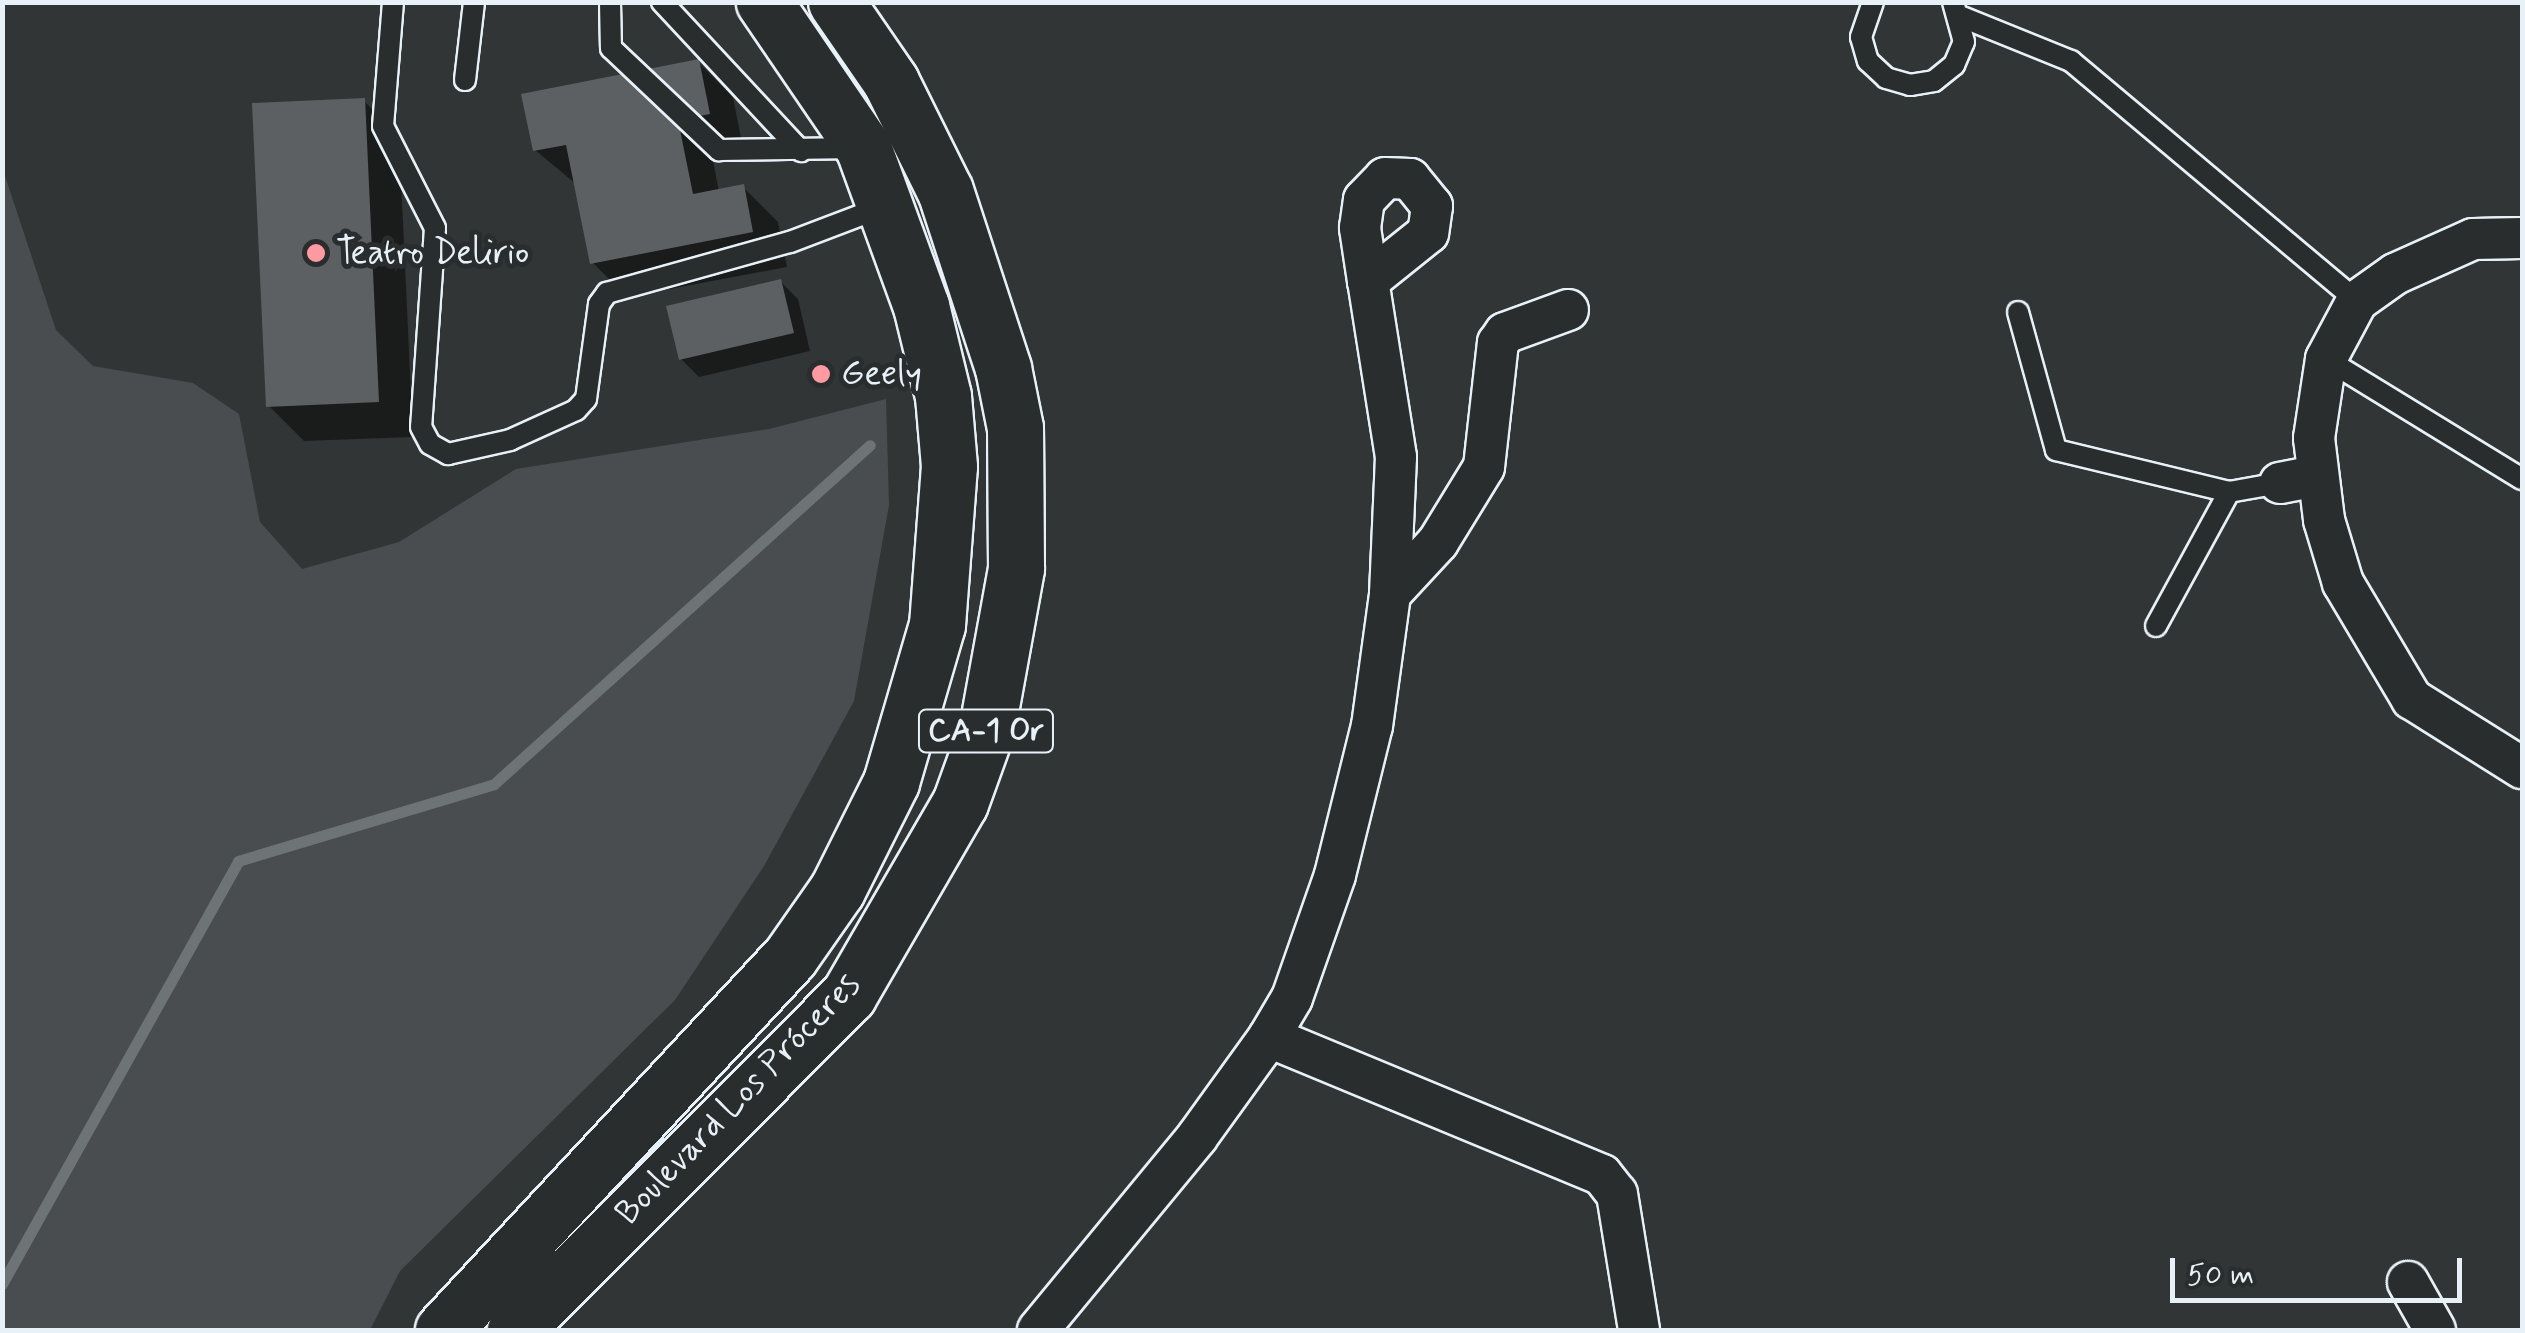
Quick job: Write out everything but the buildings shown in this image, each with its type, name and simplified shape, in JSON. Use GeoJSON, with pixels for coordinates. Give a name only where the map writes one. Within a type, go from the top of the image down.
{"type":"FeatureCollection","features":[{"type":"Feature","properties":{"kind":"highway","name":"Boulevard Los Próceres"},"geometry":{"type":"LineString","coordinates":[[443,1330],[764,992],[837,890],[891,782],[937,625],[949,466],[943,396],[889,205],[864,147],[764,2]]}},
{"type":"Feature","properties":{"kind":"highway","name":"Boulevard Los Próceres"},"geometry":{"type":"LineString","coordinates":[[514,1330],[848,996],[960,802],[987,728],[1016,568],[1015,428],[1003,368],[945,191],[891,82],[836,2]]}},
{"type":"Feature","properties":{"kind":"street"},"geometry":{"type":"LineString","coordinates":[[2522,238],[2473,239],[2395,274],[2357,301],[2326,359],[2299,479],[2343,583],[2412,699],[2522,768]]}},
{"type":"Feature","properties":{"kind":"street"},"geometry":{"type":"LineString","coordinates":[[1038,1330],[1197,1137],[1269,1037],[1292,998],[1336,875],[1372,726],[1390,594],[1396,457],[1368,281]]}},
{"type":"Feature","properties":{"kind":"street"},"geometry":{"type":"LineString","coordinates":[[1390,594],[1438,542],[1484,467],[1498,342],[1505,333],[1568,310]]}},
{"type":"Feature","properties":{"kind":"street"},"geometry":{"type":"LineString","coordinates":[[1269,1037],[1602,1176],[1617,1194],[1640,1330]]}},
{"type":"Feature","properties":{"kind":"street"},"geometry":{"type":"LineString","coordinates":[[2408,1282],[2435,1330]]}},
{"type":"Feature","properties":{"kind":"lane"},"geometry":{"type":"LineString","coordinates":[[392,2],[383,126],[435,228],[421,427],[430,444],[448,454],[510,440],[576,410],[586,399],[599,304],[607,293],[790,242],[889,205]]}},
{"type":"Feature","properties":{"kind":"lane"},"geometry":{"type":"LineString","coordinates":[[465,80],[474,2]]}},
{"type":"Feature","properties":{"kind":"lane"},"geometry":{"type":"LineString","coordinates":[[610,2],[611,48],[718,150],[864,147]]}},
{"type":"Feature","properties":{"kind":"lane"},"geometry":{"type":"LineString","coordinates":[[662,2],[801,151]]}},
{"type":"Feature","properties":{"kind":"lane"},"geometry":{"type":"LineString","coordinates":[[1873,2],[1861,36],[1868,61],[1886,78],[1910,85],[1934,81],[1954,65],[1964,42],[1958,10]]}},
{"type":"Feature","properties":{"kind":"lane"},"geometry":{"type":"LineString","coordinates":[[1958,10],[2070,61],[2357,301]]}},
{"type":"Feature","properties":{"kind":"lane"},"geometry":{"type":"LineString","coordinates":[[2018,312],[2056,450],[2229,492],[2299,479]]}},
{"type":"Feature","properties":{"kind":"lane"},"geometry":{"type":"LineString","coordinates":[[2326,359],[2522,479]]}},
{"type":"Feature","properties":{"kind":"lane"},"geometry":{"type":"LineString","coordinates":[[2156,626],[2229,492]]}},
{"type":"Feature","properties":{"kind":"shaded area"},"geometry":{"type":"Polygon","coordinates":[[[3,170],[56,330],[93,366],[193,383],[239,414],[260,522],[302,569],[399,542],[516,469],[769,429],[886,399],[889,505],[854,701],[764,866],[675,1000],[400,1271],[370,1330],[3,1330],[3,170]]]}},
{"type":"Feature","properties":{"kind":"waterway"},"geometry":{"type":"LineString","coordinates":[[2,1284],[238,861],[494,784],[870,445]]}},
{"type":"Feature","properties":{"kind":"place","name":"Teatro Delirio"},"geometry":{"type":"Point","coordinates":[316,253]}},
{"type":"Feature","properties":{"kind":"place","name":"Geely"},"geometry":{"type":"Point","coordinates":[821,374]}}]}
